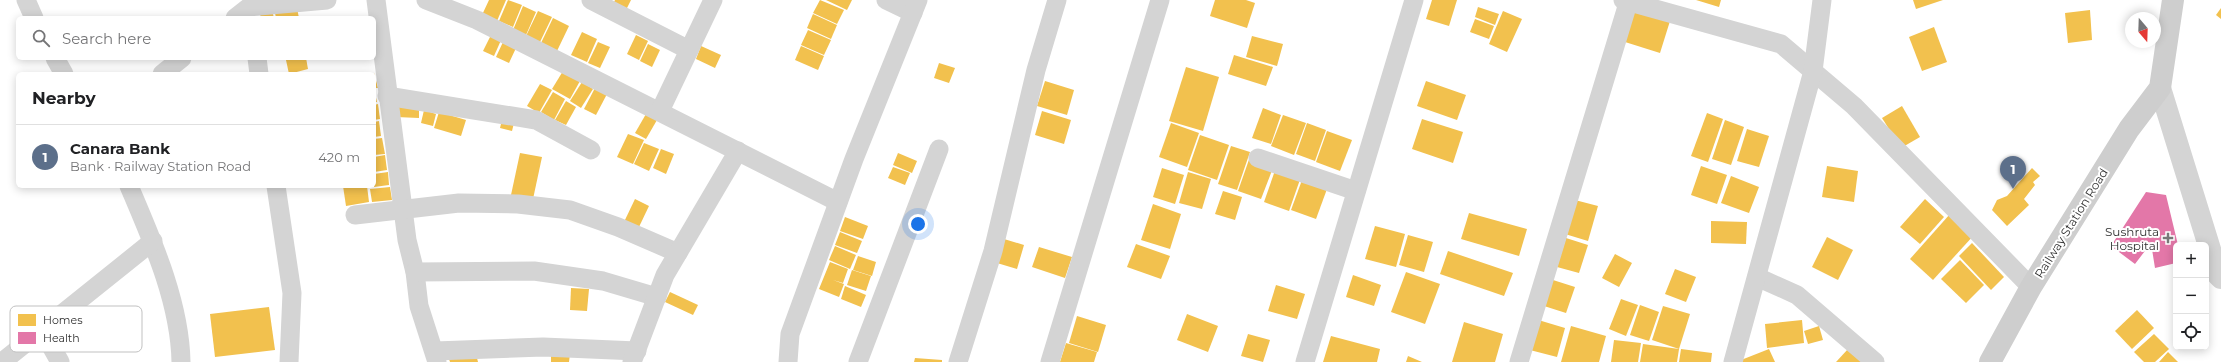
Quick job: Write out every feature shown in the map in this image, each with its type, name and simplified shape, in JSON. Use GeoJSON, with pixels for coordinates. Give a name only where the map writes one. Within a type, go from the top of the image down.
{"type":"FeatureCollection","features":[{"type":"Feature","properties":{"kind":"main road"},"geometry":{"type":"LineString","coordinates":[[2160,88],[2172,0]]}},
{"type":"Feature","properties":{"kind":"main road","name":"Railway Station Road"},"geometry":{"type":"LineString","coordinates":[[1990,362],[2031,287],[2129,129],[2160,88]]}},
{"type":"Feature","properties":{"kind":"street"},"geometry":{"type":"LineString","coordinates":[[26,0],[33,16]]}},
{"type":"Feature","properties":{"kind":"street"},"geometry":{"type":"LineString","coordinates":[[245,14],[327,0]]}},
{"type":"Feature","properties":{"kind":"street"},"geometry":{"type":"LineString","coordinates":[[376,0],[387,96],[403,210],[420,306],[436,356],[543,347],[634,357],[665,275],[738,151]]}},
{"type":"Feature","properties":{"kind":"street"},"geometry":{"type":"LineString","coordinates":[[426,0],[477,20],[838,202]]}},
{"type":"Feature","properties":{"kind":"street"},"geometry":{"type":"LineString","coordinates":[[591,0],[689,50]]}},
{"type":"Feature","properties":{"kind":"street"},"geometry":{"type":"LineString","coordinates":[[660,111],[712,0]]}},
{"type":"Feature","properties":{"kind":"street"},"geometry":{"type":"LineString","coordinates":[[788,362],[790,334],[838,202],[916,6],[886,0]]}},
{"type":"Feature","properties":{"kind":"street"},"geometry":{"type":"LineString","coordinates":[[958,362],[993,251],[1036,70],[1057,0]]}},
{"type":"Feature","properties":{"kind":"street"},"geometry":{"type":"LineString","coordinates":[[1050,362],[1160,0]]}},
{"type":"Feature","properties":{"kind":"street"},"geometry":{"type":"LineString","coordinates":[[1304,362],[1414,0]]}},
{"type":"Feature","properties":{"kind":"street"},"geometry":{"type":"LineString","coordinates":[[1733,362],[1813,71],[1822,0]]}},
{"type":"Feature","properties":{"kind":"street"},"geometry":{"type":"LineString","coordinates":[[1519,362],[1627,1],[1781,44],[1854,106],[2031,287]]}},
{"type":"Feature","properties":{"kind":"street"},"geometry":{"type":"LineString","coordinates":[[56,60],[63,72]]}},
{"type":"Feature","properties":{"kind":"street"},"geometry":{"type":"LineString","coordinates":[[164,72],[180,60]]}},
{"type":"Feature","properties":{"kind":"street"},"geometry":{"type":"LineString","coordinates":[[256,60],[259,72]]}},
{"type":"Feature","properties":{"kind":"street"},"geometry":{"type":"LineString","coordinates":[[2160,88],[2218,275],[2221,278]]}},
{"type":"Feature","properties":{"kind":"street"},"geometry":{"type":"LineString","coordinates":[[387,96],[536,120],[591,150]]}},
{"type":"Feature","properties":{"kind":"street"},"geometry":{"type":"LineString","coordinates":[[858,362],[939,149]]}},
{"type":"Feature","properties":{"kind":"street"},"geometry":{"type":"LineString","coordinates":[[1258,158],[1356,191]]}},
{"type":"Feature","properties":{"kind":"street"},"geometry":{"type":"LineString","coordinates":[[130,188],[153,241],[170,290],[181,362]]}},
{"type":"Feature","properties":{"kind":"street"},"geometry":{"type":"LineString","coordinates":[[276,188],[292,293],[290,362]]}},
{"type":"Feature","properties":{"kind":"street"},"geometry":{"type":"LineString","coordinates":[[355,215],[459,203],[518,204],[570,210],[618,227],[678,253]]}},
{"type":"Feature","properties":{"kind":"street"},"geometry":{"type":"LineString","coordinates":[[72,306],[153,241]]}},
{"type":"Feature","properties":{"kind":"street"},"geometry":{"type":"LineString","coordinates":[[415,272],[534,272],[603,281],[657,297]]}},
{"type":"Feature","properties":{"kind":"street"},"geometry":{"type":"LineString","coordinates":[[1757,277],[1797,295],[1875,362]]}},
{"type":"Feature","properties":{"kind":"street"},"geometry":{"type":"LineString","coordinates":[[2,362],[14,352]]}},
{"type":"Feature","properties":{"kind":"street"},"geometry":{"type":"LineString","coordinates":[[54,352],[60,362]]}},
{"type":"Feature","properties":{"kind":"building: Homes"},"geometry":{"type":"Polygon","coordinates":[[[489,0],[506,0],[497,21],[482,15],[489,0]]]}},
{"type":"Feature","properties":{"kind":"building: Homes"},"geometry":{"type":"Polygon","coordinates":[[[508,0],[522,5],[513,27],[499,21],[508,0]]]}},
{"type":"Feature","properties":{"kind":"building: Homes"},"geometry":{"type":"Polygon","coordinates":[[[615,0],[631,0],[626,10],[613,4],[615,0]]]}},
{"type":"Feature","properties":{"kind":"building: Homes"},"geometry":{"type":"Polygon","coordinates":[[[820,0],[844,10],[837,24],[813,13],[820,0]]]}},
{"type":"Feature","properties":{"kind":"building: Homes"},"geometry":{"type":"Polygon","coordinates":[[[826,0],[852,0],[847,10],[826,0]]]}},
{"type":"Feature","properties":{"kind":"building: Homes"},"geometry":{"type":"Polygon","coordinates":[[[1215,0],[1246,0],[1255,3],[1247,28],[1210,16],[1215,0]]]}},
{"type":"Feature","properties":{"kind":"building: Homes"},"geometry":{"type":"Polygon","coordinates":[[[1432,0],[1457,0],[1449,26],[1426,19],[1432,0]]]}},
{"type":"Feature","properties":{"kind":"building: Homes"},"geometry":{"type":"Polygon","coordinates":[[[1696,0],[1721,0],[1719,7],[1696,0]]]}},
{"type":"Feature","properties":{"kind":"building: Homes"},"geometry":{"type":"Polygon","coordinates":[[[1913,0],[1943,0],[1916,9],[1913,0]]]}},
{"type":"Feature","properties":{"kind":"building: Homes"},"geometry":{"type":"Polygon","coordinates":[[[523,6],[536,12],[526,35],[513,30],[523,6]]]}},
{"type":"Feature","properties":{"kind":"building: Homes"},"geometry":{"type":"Polygon","coordinates":[[[1478,7],[1499,14],[1495,25],[1475,17],[1478,7]]]}},
{"type":"Feature","properties":{"kind":"building: Homes"},"geometry":{"type":"Polygon","coordinates":[[[297,8],[299,16],[276,16],[275,13],[297,8]]]}},
{"type":"Feature","properties":{"kind":"building: Homes"},"geometry":{"type":"Polygon","coordinates":[[[2221,8],[2221,19],[2216,15],[2221,8]]]}},
{"type":"Feature","properties":{"kind":"building: Homes"},"geometry":{"type":"Polygon","coordinates":[[[272,10],[274,16],[260,16],[260,14],[272,10]]]}},
{"type":"Feature","properties":{"kind":"building: Homes"},"geometry":{"type":"Polygon","coordinates":[[[1635,10],[1670,21],[1660,53],[1625,42],[1635,10]]]}},
{"type":"Feature","properties":{"kind":"building: Homes"},"geometry":{"type":"Polygon","coordinates":[[[2090,10],[2092,40],[2068,43],[2065,13],[2090,10]]]}},
{"type":"Feature","properties":{"kind":"building: Homes"},"geometry":{"type":"Polygon","coordinates":[[[538,11],[552,17],[540,42],[526,36],[538,11]]]}},
{"type":"Feature","properties":{"kind":"building: Homes"},"geometry":{"type":"Polygon","coordinates":[[[1503,11],[1522,19],[1507,52],[1489,44],[1503,11]]]}},
{"type":"Feature","properties":{"kind":"building: Homes"},"geometry":{"type":"Polygon","coordinates":[[[813,14],[837,25],[831,39],[807,28],[813,14]]]}},
{"type":"Feature","properties":{"kind":"building: Homes"},"geometry":{"type":"Polygon","coordinates":[[[553,18],[569,26],[557,51],[541,43],[553,18]]]}},
{"type":"Feature","properties":{"kind":"building: Homes"},"geometry":{"type":"Polygon","coordinates":[[[1475,19],[1494,26],[1489,39],[1470,32],[1475,19]]]}},
{"type":"Feature","properties":{"kind":"building: Homes"},"geometry":{"type":"Polygon","coordinates":[[[1934,27],[1947,62],[1922,71],[1909,37],[1934,27]]]}},
{"type":"Feature","properties":{"kind":"building: Homes"},"geometry":{"type":"Polygon","coordinates":[[[808,30],[831,40],[824,55],[801,45],[808,30]]]}},
{"type":"Feature","properties":{"kind":"building: Homes"},"geometry":{"type":"Polygon","coordinates":[[[582,32],[597,39],[587,62],[571,55],[582,32]]]}},
{"type":"Feature","properties":{"kind":"building: Homes"},"geometry":{"type":"Polygon","coordinates":[[[492,33],[502,38],[494,56],[483,51],[492,33]]]}},
{"type":"Feature","properties":{"kind":"building: Homes"},"geometry":{"type":"Polygon","coordinates":[[[636,35],[648,41],[639,60],[627,54],[636,35]]]}},
{"type":"Feature","properties":{"kind":"building: Homes"},"geometry":{"type":"Polygon","coordinates":[[[1252,36],[1283,44],[1277,66],[1246,57],[1252,36]]]}},
{"type":"Feature","properties":{"kind":"building: Homes"},"geometry":{"type":"Polygon","coordinates":[[[503,42],[516,48],[509,63],[496,57],[503,42]]]}},
{"type":"Feature","properties":{"kind":"building: Homes"},"geometry":{"type":"Polygon","coordinates":[[[598,42],[610,47],[600,68],[588,63],[598,42]]]}},
{"type":"Feature","properties":{"kind":"building: Homes"},"geometry":{"type":"Polygon","coordinates":[[[648,44],[660,50],[652,67],[640,61],[648,44]]]}},
{"type":"Feature","properties":{"kind":"building: Homes"},"geometry":{"type":"Polygon","coordinates":[[[701,46],[721,55],[715,68],[696,59],[701,46]]]}},
{"type":"Feature","properties":{"kind":"building: Homes"},"geometry":{"type":"Polygon","coordinates":[[[801,46],[824,56],[818,70],[795,60],[801,46]]]}},
{"type":"Feature","properties":{"kind":"building: Homes"},"geometry":{"type":"Polygon","coordinates":[[[1234,55],[1273,67],[1266,86],[1228,74],[1234,55]]]}},
{"type":"Feature","properties":{"kind":"building: Homes"},"geometry":{"type":"Polygon","coordinates":[[[286,60],[306,60],[308,69],[297,72],[289,72],[286,60]]]}},
{"type":"Feature","properties":{"kind":"building: Homes"},"geometry":{"type":"Polygon","coordinates":[[[939,63],[955,68],[949,83],[934,78],[939,63]]]}},
{"type":"Feature","properties":{"kind":"building: Homes"},"geometry":{"type":"Polygon","coordinates":[[[1186,67],[1219,77],[1203,131],[1169,121],[1186,67]]]}},
{"type":"Feature","properties":{"kind":"building: Homes"},"geometry":{"type":"Polygon","coordinates":[[[563,71],[580,81],[570,99],[552,89],[563,71]]]}},
{"type":"Feature","properties":{"kind":"building: Homes"},"geometry":{"type":"Polygon","coordinates":[[[1045,81],[1074,90],[1067,115],[1037,106],[1045,81]]]}},
{"type":"Feature","properties":{"kind":"building: Homes"},"geometry":{"type":"Polygon","coordinates":[[[1426,81],[1466,95],[1457,120],[1417,106],[1426,81]]]}},
{"type":"Feature","properties":{"kind":"building: Homes"},"geometry":{"type":"Polygon","coordinates":[[[582,82],[593,89],[581,108],[570,101],[582,82]]]}},
{"type":"Feature","properties":{"kind":"building: Homes"},"geometry":{"type":"Polygon","coordinates":[[[540,84],[552,90],[539,113],[527,106],[540,84]]]}},
{"type":"Feature","properties":{"kind":"building: Homes"},"geometry":{"type":"Polygon","coordinates":[[[595,88],[607,94],[596,115],[584,109],[595,88]]]}},
{"type":"Feature","properties":{"kind":"building: Homes"},"geometry":{"type":"Polygon","coordinates":[[[553,92],[565,99],[554,120],[541,112],[553,92]]]}},
{"type":"Feature","properties":{"kind":"building: Homes"},"geometry":{"type":"Polygon","coordinates":[[[566,101],[576,107],[566,125],[555,120],[566,101]]]}},
{"type":"Feature","properties":{"kind":"building: Homes"},"geometry":{"type":"Polygon","coordinates":[[[376,104],[378,104],[380,119],[376,120],[376,104]]]}},
{"type":"Feature","properties":{"kind":"building: Homes"},"geometry":{"type":"Polygon","coordinates":[[[397,105],[419,106],[419,118],[396,117],[397,105]]]}},
{"type":"Feature","properties":{"kind":"building: Homes"},"geometry":{"type":"Polygon","coordinates":[[[1902,106],[1920,137],[1901,148],[1882,118],[1902,106]]]}},
{"type":"Feature","properties":{"kind":"building: Homes"},"geometry":{"type":"Polygon","coordinates":[[[505,108],[517,111],[512,131],[500,128],[505,108]]]}},
{"type":"Feature","properties":{"kind":"building: Homes"},"geometry":{"type":"Polygon","coordinates":[[[1263,108],[1281,115],[1271,144],[1252,138],[1263,108]]]}},
{"type":"Feature","properties":{"kind":"building: Homes"},"geometry":{"type":"Polygon","coordinates":[[[424,110],[436,114],[433,126],[421,123],[424,110]]]}},
{"type":"Feature","properties":{"kind":"building: Homes"},"geometry":{"type":"Polygon","coordinates":[[[1042,111],[1071,120],[1064,144],[1035,135],[1042,111]]]}},
{"type":"Feature","properties":{"kind":"building: Homes"},"geometry":{"type":"Polygon","coordinates":[[[439,112],[466,120],[461,136],[434,128],[439,112]]]}},
{"type":"Feature","properties":{"kind":"building: Homes"},"geometry":{"type":"Polygon","coordinates":[[[1707,113],[1723,119],[1708,162],[1691,156],[1707,113]]]}},
{"type":"Feature","properties":{"kind":"building: Homes"},"geometry":{"type":"Polygon","coordinates":[[[646,114],[657,120],[646,139],[635,133],[646,114]]]}},
{"type":"Feature","properties":{"kind":"building: Homes"},"geometry":{"type":"Polygon","coordinates":[[[1283,115],[1306,123],[1294,155],[1271,146],[1283,115]]]}},
{"type":"Feature","properties":{"kind":"building: Homes"},"geometry":{"type":"Polygon","coordinates":[[[1422,119],[1463,132],[1453,163],[1412,149],[1422,119]]]}},
{"type":"Feature","properties":{"kind":"building: Homes"},"geometry":{"type":"Polygon","coordinates":[[[1725,120],[1744,127],[1731,165],[1712,159],[1725,120]]]}},
{"type":"Feature","properties":{"kind":"building: Homes"},"geometry":{"type":"Polygon","coordinates":[[[379,121],[381,136],[376,137],[376,122],[379,121]]]}},
{"type":"Feature","properties":{"kind":"building: Homes"},"geometry":{"type":"Polygon","coordinates":[[[1171,123],[1199,133],[1187,167],[1159,157],[1171,123]]]}},
{"type":"Feature","properties":{"kind":"building: Homes"},"geometry":{"type":"Polygon","coordinates":[[[1307,123],[1326,130],[1315,161],[1296,154],[1307,123]]]}},
{"type":"Feature","properties":{"kind":"building: Homes"},"geometry":{"type":"Polygon","coordinates":[[[1747,129],[1769,136],[1759,167],[1737,161],[1747,129]]]}},
{"type":"Feature","properties":{"kind":"building: Homes"},"geometry":{"type":"Polygon","coordinates":[[[1327,131],[1352,140],[1340,171],[1316,162],[1327,131]]]}},
{"type":"Feature","properties":{"kind":"building: Homes"},"geometry":{"type":"Polygon","coordinates":[[[628,134],[644,140],[633,164],[617,157],[628,134]]]}},
{"type":"Feature","properties":{"kind":"building: Homes"},"geometry":{"type":"Polygon","coordinates":[[[1200,135],[1229,145],[1217,180],[1188,170],[1200,135]]]}},
{"type":"Feature","properties":{"kind":"building: Homes"},"geometry":{"type":"Polygon","coordinates":[[[382,138],[385,154],[376,155],[376,139],[382,138]]]}},
{"type":"Feature","properties":{"kind":"building: Homes"},"geometry":{"type":"Polygon","coordinates":[[[644,143],[659,149],[649,171],[634,164],[644,143]]]}},
{"type":"Feature","properties":{"kind":"building: Homes"},"geometry":{"type":"Polygon","coordinates":[[[1231,146],[1250,152],[1237,190],[1218,184],[1231,146]]]}},
{"type":"Feature","properties":{"kind":"building: Homes"},"geometry":{"type":"Polygon","coordinates":[[[661,149],[674,154],[666,174],[653,168],[661,149]]]}},
{"type":"Feature","properties":{"kind":"building: Homes"},"geometry":{"type":"Polygon","coordinates":[[[1252,151],[1276,160],[1261,199],[1238,191],[1252,151]]]}},
{"type":"Feature","properties":{"kind":"building: Homes"},"geometry":{"type":"Polygon","coordinates":[[[520,153],[542,157],[533,199],[511,195],[520,153]]]}},
{"type":"Feature","properties":{"kind":"building: Homes"},"geometry":{"type":"Polygon","coordinates":[[[898,153],[917,161],[912,173],[893,165],[898,153]]]}},
{"type":"Feature","properties":{"kind":"building: Homes"},"geometry":{"type":"Polygon","coordinates":[[[385,155],[387,170],[376,172],[376,157],[385,155]]]}},
{"type":"Feature","properties":{"kind":"building: Homes"},"geometry":{"type":"Polygon","coordinates":[[[1278,162],[1303,171],[1289,211],[1264,202],[1278,162]]]}},
{"type":"Feature","properties":{"kind":"building: Homes"},"geometry":{"type":"Polygon","coordinates":[[[1701,166],[1727,175],[1717,204],[1691,195],[1701,166]]]}},
{"type":"Feature","properties":{"kind":"building: Homes"},"geometry":{"type":"Polygon","coordinates":[[[1827,166],[1858,171],[1854,202],[1822,197],[1827,166]]]}},
{"type":"Feature","properties":{"kind":"building: Homes"},"geometry":{"type":"Polygon","coordinates":[[[893,167],[910,173],[905,185],[888,178],[893,167]]]}},
{"type":"Feature","properties":{"kind":"building: Homes"},"geometry":{"type":"Polygon","coordinates":[[[1162,168],[1184,175],[1175,204],[1153,197],[1162,168]]]}},
{"type":"Feature","properties":{"kind":"building: Homes"},"geometry":{"type":"Polygon","coordinates":[[[2032,168],[2040,176],[2033,182],[2035,185],[2024,199],[2029,205],[2007,226],[1992,210],[1997,200],[2007,196],[2032,168]]]}},
{"type":"Feature","properties":{"kind":"building: Homes"},"geometry":{"type":"Polygon","coordinates":[[[388,172],[389,185],[376,187],[376,174],[388,172]]]}},
{"type":"Feature","properties":{"kind":"building: Homes"},"geometry":{"type":"Polygon","coordinates":[[[1188,172],[1211,179],[1202,209],[1179,203],[1188,172]]]}},
{"type":"Feature","properties":{"kind":"building: Homes"},"geometry":{"type":"Polygon","coordinates":[[[1731,176],[1759,187],[1749,213],[1721,203],[1731,176]]]}},
{"type":"Feature","properties":{"kind":"building: Homes"},"geometry":{"type":"Polygon","coordinates":[[[1302,180],[1327,189],[1316,219],[1291,210],[1302,180]]]}},
{"type":"Feature","properties":{"kind":"building: Homes"},"geometry":{"type":"Polygon","coordinates":[[[390,187],[392,200],[372,202],[370,189],[390,187]]]}},
{"type":"Feature","properties":{"kind":"building: Homes"},"geometry":{"type":"Polygon","coordinates":[[[343,188],[367,188],[369,202],[346,206],[343,188]]]}},
{"type":"Feature","properties":{"kind":"building: Homes"},"geometry":{"type":"Polygon","coordinates":[[[1223,191],[1242,197],[1235,220],[1215,214],[1223,191]]]}},
{"type":"Feature","properties":{"kind":"building: Homes"},"geometry":{"type":"Polygon","coordinates":[[[635,199],[649,206],[638,229],[624,222],[635,199]]]}},
{"type":"Feature","properties":{"kind":"building: Homes"},"geometry":{"type":"Polygon","coordinates":[[[1925,199],[1944,217],[1920,244],[1900,227],[1925,199]]]}},
{"type":"Feature","properties":{"kind":"building: Homes"},"geometry":{"type":"Polygon","coordinates":[[[1575,200],[1598,206],[1588,241],[1565,234],[1575,200]]]}},
{"type":"Feature","properties":{"kind":"building: Homes"},"geometry":{"type":"Polygon","coordinates":[[[1153,204],[1181,214],[1170,249],[1141,240],[1153,204]]]}},
{"type":"Feature","properties":{"kind":"building: Homes"},"geometry":{"type":"Polygon","coordinates":[[[1469,213],[1527,229],[1519,256],[1461,239],[1469,213]]]}},
{"type":"Feature","properties":{"kind":"building: Homes"},"geometry":{"type":"Polygon","coordinates":[[[1950,214],[1974,235],[1933,280],[1910,259],[1950,214]]]}},
{"type":"Feature","properties":{"kind":"building: Homes"},"geometry":{"type":"Polygon","coordinates":[[[845,217],[868,226],[863,239],[840,231],[845,217]]]}},
{"type":"Feature","properties":{"kind":"building: Homes"},"geometry":{"type":"Polygon","coordinates":[[[1711,221],[1747,222],[1746,244],[1711,243],[1711,221]]]}},
{"type":"Feature","properties":{"kind":"building: Homes"},"geometry":{"type":"Polygon","coordinates":[[[1375,226],[1405,234],[1396,267],[1365,259],[1375,226]]]}},
{"type":"Feature","properties":{"kind":"building: Homes"},"geometry":{"type":"Polygon","coordinates":[[[840,232],[862,241],[857,253],[835,245],[840,232]]]}},
{"type":"Feature","properties":{"kind":"building: Homes"},"geometry":{"type":"Polygon","coordinates":[[[1408,235],[1433,242],[1424,272],[1399,265],[1408,235]]]}},
{"type":"Feature","properties":{"kind":"building: Homes"},"geometry":{"type":"Polygon","coordinates":[[[1827,237],[1853,250],[1838,280],[1812,267],[1827,237]]]}},
{"type":"Feature","properties":{"kind":"building: Homes"},"geometry":{"type":"Polygon","coordinates":[[[1566,238],[1588,245],[1579,273],[1557,267],[1566,238]]]}},
{"type":"Feature","properties":{"kind":"building: Homes"},"geometry":{"type":"Polygon","coordinates":[[[1004,239],[1024,245],[1017,269],[997,263],[1004,239]]]}},
{"type":"Feature","properties":{"kind":"building: Homes"},"geometry":{"type":"Polygon","coordinates":[[[1972,243],[2004,277],[1991,290],[1959,256],[1972,243]]]}},
{"type":"Feature","properties":{"kind":"building: Homes"},"geometry":{"type":"Polygon","coordinates":[[[1136,244],[1170,256],[1161,279],[1127,267],[1136,244]]]}},
{"type":"Feature","properties":{"kind":"building: Homes"},"geometry":{"type":"Polygon","coordinates":[[[835,246],[856,255],[850,269],[829,260],[835,246]]]}},
{"type":"Feature","properties":{"kind":"building: Homes"},"geometry":{"type":"Polygon","coordinates":[[[1039,247],[1072,257],[1065,278],[1032,267],[1039,247]]]}},
{"type":"Feature","properties":{"kind":"building: Homes"},"geometry":{"type":"Polygon","coordinates":[[[1448,251],[1513,273],[1504,296],[1440,274],[1448,251]]]}},
{"type":"Feature","properties":{"kind":"building: Homes"},"geometry":{"type":"Polygon","coordinates":[[[1615,254],[1632,263],[1619,287],[1602,278],[1615,254]]]}},
{"type":"Feature","properties":{"kind":"building: Homes"},"geometry":{"type":"Polygon","coordinates":[[[858,256],[876,262],[872,276],[853,270],[858,256]]]}},
{"type":"Feature","properties":{"kind":"building: Homes"},"geometry":{"type":"Polygon","coordinates":[[[1960,260],[1984,285],[1966,303],[1941,279],[1960,260]]]}},
{"type":"Feature","properties":{"kind":"building: Homes"},"geometry":{"type":"Polygon","coordinates":[[[830,262],[848,269],[843,283],[833,280],[844,284],[839,297],[819,289],[830,262]]]}},
{"type":"Feature","properties":{"kind":"building: Homes"},"geometry":{"type":"Polygon","coordinates":[[[1675,269],[1696,277],[1686,302],[1665,294],[1675,269]]]}},
{"type":"Feature","properties":{"kind":"building: Homes"},"geometry":{"type":"Polygon","coordinates":[[[852,270],[871,276],[866,291],[847,285],[852,270]]]}},
{"type":"Feature","properties":{"kind":"building: Homes"},"geometry":{"type":"Polygon","coordinates":[[[1406,272],[1440,284],[1425,324],[1391,312],[1406,272]]]}},
{"type":"Feature","properties":{"kind":"building: Homes"},"geometry":{"type":"Polygon","coordinates":[[[1353,275],[1381,285],[1374,306],[1346,297],[1353,275]]]}},
{"type":"Feature","properties":{"kind":"building: Homes"},"geometry":{"type":"Polygon","coordinates":[[[1553,280],[1575,287],[1566,313],[1544,306],[1553,280]]]}},
{"type":"Feature","properties":{"kind":"building: Homes"},"geometry":{"type":"Polygon","coordinates":[[[1276,285],[1305,294],[1297,319],[1268,311],[1276,285]]]}},
{"type":"Feature","properties":{"kind":"building: Homes"},"geometry":{"type":"Polygon","coordinates":[[[845,286],[866,295],[861,307],[841,299],[845,286]]]}},
{"type":"Feature","properties":{"kind":"building: Homes"},"geometry":{"type":"Polygon","coordinates":[[[571,288],[589,289],[587,311],[570,310],[571,288]]]}},
{"type":"Feature","properties":{"kind":"building: Homes"},"geometry":{"type":"Polygon","coordinates":[[[670,292],[698,305],[693,315],[665,302],[670,292]]]}},
{"type":"Feature","properties":{"kind":"building: Homes"},"geometry":{"type":"Polygon","coordinates":[[[1621,299],[1638,305],[1626,336],[1609,329],[1621,299]]]}},
{"type":"Feature","properties":{"kind":"building: Homes"},"geometry":{"type":"Polygon","coordinates":[[[1640,305],[1659,312],[1649,341],[1630,335],[1640,305]]]}},
{"type":"Feature","properties":{"kind":"building: Homes"},"geometry":{"type":"Polygon","coordinates":[[[1663,306],[1690,314],[1679,349],[1652,340],[1663,306]]]}},
{"type":"Feature","properties":{"kind":"building: Homes"},"geometry":{"type":"Polygon","coordinates":[[[269,307],[275,350],[215,357],[210,314],[269,307]]]}},
{"type":"Feature","properties":{"kind":"building: Homes"},"geometry":{"type":"Polygon","coordinates":[[[2137,310],[2154,328],[2132,349],[2115,331],[2137,310]]]}},
{"type":"Feature","properties":{"kind":"building: Homes"},"geometry":{"type":"Polygon","coordinates":[[[1187,314],[1218,326],[1208,352],[1177,340],[1187,314]]]}},
{"type":"Feature","properties":{"kind":"building: Homes"},"geometry":{"type":"Polygon","coordinates":[[[1077,316],[1106,325],[1098,352],[1069,343],[1077,316]]]}},
{"type":"Feature","properties":{"kind":"building: Homes"},"geometry":{"type":"Polygon","coordinates":[[[1535,319],[1565,328],[1557,357],[1526,349],[1535,319]]]}},
{"type":"Feature","properties":{"kind":"building: Homes"},"geometry":{"type":"Polygon","coordinates":[[[1802,320],[1804,343],[1767,348],[1765,324],[1802,320]]]}},
{"type":"Feature","properties":{"kind":"building: Homes"},"geometry":{"type":"Polygon","coordinates":[[[1464,322],[1503,334],[1495,362],[1452,362],[1464,322]]]}},
{"type":"Feature","properties":{"kind":"building: Homes"},"geometry":{"type":"Polygon","coordinates":[[[1571,326],[1606,336],[1599,362],[1561,362],[1571,326]]]}},
{"type":"Feature","properties":{"kind":"building: Homes"},"geometry":{"type":"Polygon","coordinates":[[[1819,326],[1823,340],[1808,344],[1804,331],[1819,326]]]}},
{"type":"Feature","properties":{"kind":"building: Homes"},"geometry":{"type":"Polygon","coordinates":[[[1248,334],[1270,340],[1263,362],[1241,356],[1248,334]]]}},
{"type":"Feature","properties":{"kind":"building: Homes"},"geometry":{"type":"Polygon","coordinates":[[[2154,334],[2169,349],[2155,362],[2144,362],[2134,352],[2154,334]]]}},
{"type":"Feature","properties":{"kind":"building: Homes"},"geometry":{"type":"Polygon","coordinates":[[[1331,336],[1380,349],[1377,362],[1323,362],[1331,336]]]}},
{"type":"Feature","properties":{"kind":"building: Homes"},"geometry":{"type":"Polygon","coordinates":[[[1614,340],[1641,343],[1638,362],[1611,362],[1614,340]]]}},
{"type":"Feature","properties":{"kind":"building: Homes"},"geometry":{"type":"Polygon","coordinates":[[[1066,343],[1097,352],[1094,362],[1060,362],[1066,343]]]}},
{"type":"Feature","properties":{"kind":"building: Homes"},"geometry":{"type":"Polygon","coordinates":[[[1643,344],[1679,349],[1677,362],[1640,362],[1643,344]]]}},
{"type":"Feature","properties":{"kind":"building: Homes"},"geometry":{"type":"Polygon","coordinates":[[[1681,349],[1712,353],[1711,362],[1679,362],[1681,349]]]}},
{"type":"Feature","properties":{"kind":"building: Homes"},"geometry":{"type":"Polygon","coordinates":[[[1769,349],[1775,362],[1736,362],[1769,349]]]}},
{"type":"Feature","properties":{"kind":"building: Homes"},"geometry":{"type":"Polygon","coordinates":[[[1848,349],[1862,362],[1836,362],[1848,349]]]}},
{"type":"Feature","properties":{"kind":"building: Homes"},"geometry":{"type":"Polygon","coordinates":[[[2168,352],[2178,362],[2159,362],[2168,352]]]}},
{"type":"Feature","properties":{"kind":"building: Homes"},"geometry":{"type":"Polygon","coordinates":[[[551,353],[570,354],[569,362],[551,362],[551,353]]]}},
{"type":"Feature","properties":{"kind":"building: Homes"},"geometry":{"type":"Polygon","coordinates":[[[476,354],[478,362],[450,362],[449,359],[476,354]]]}},
{"type":"Feature","properties":{"kind":"building: Homes"},"geometry":{"type":"Polygon","coordinates":[[[1408,356],[1422,362],[1406,362],[1408,356]]]}},
{"type":"Feature","properties":{"kind":"building: Homes"},"geometry":{"type":"Polygon","coordinates":[[[915,358],[942,360],[942,362],[914,362],[915,358]]]}},
{"type":"Feature","properties":{"kind":"building: Health"},"geometry":{"type":"Polygon","coordinates":[[[2146,192],[2166,195],[2177,242],[2173,242],[2173,264],[2155,268],[2151,243],[2135,264],[2111,246],[2146,192]]]}},
{"type":"Feature","properties":{"kind":"place","name":"Canara Bank"},"geometry":{"type":"Point","coordinates":[2013,189]}},
{"type":"Feature","properties":{"kind":"place","name":"Sushruta Hospital"},"geometry":{"type":"Point","coordinates":[2168,238]}}]}
